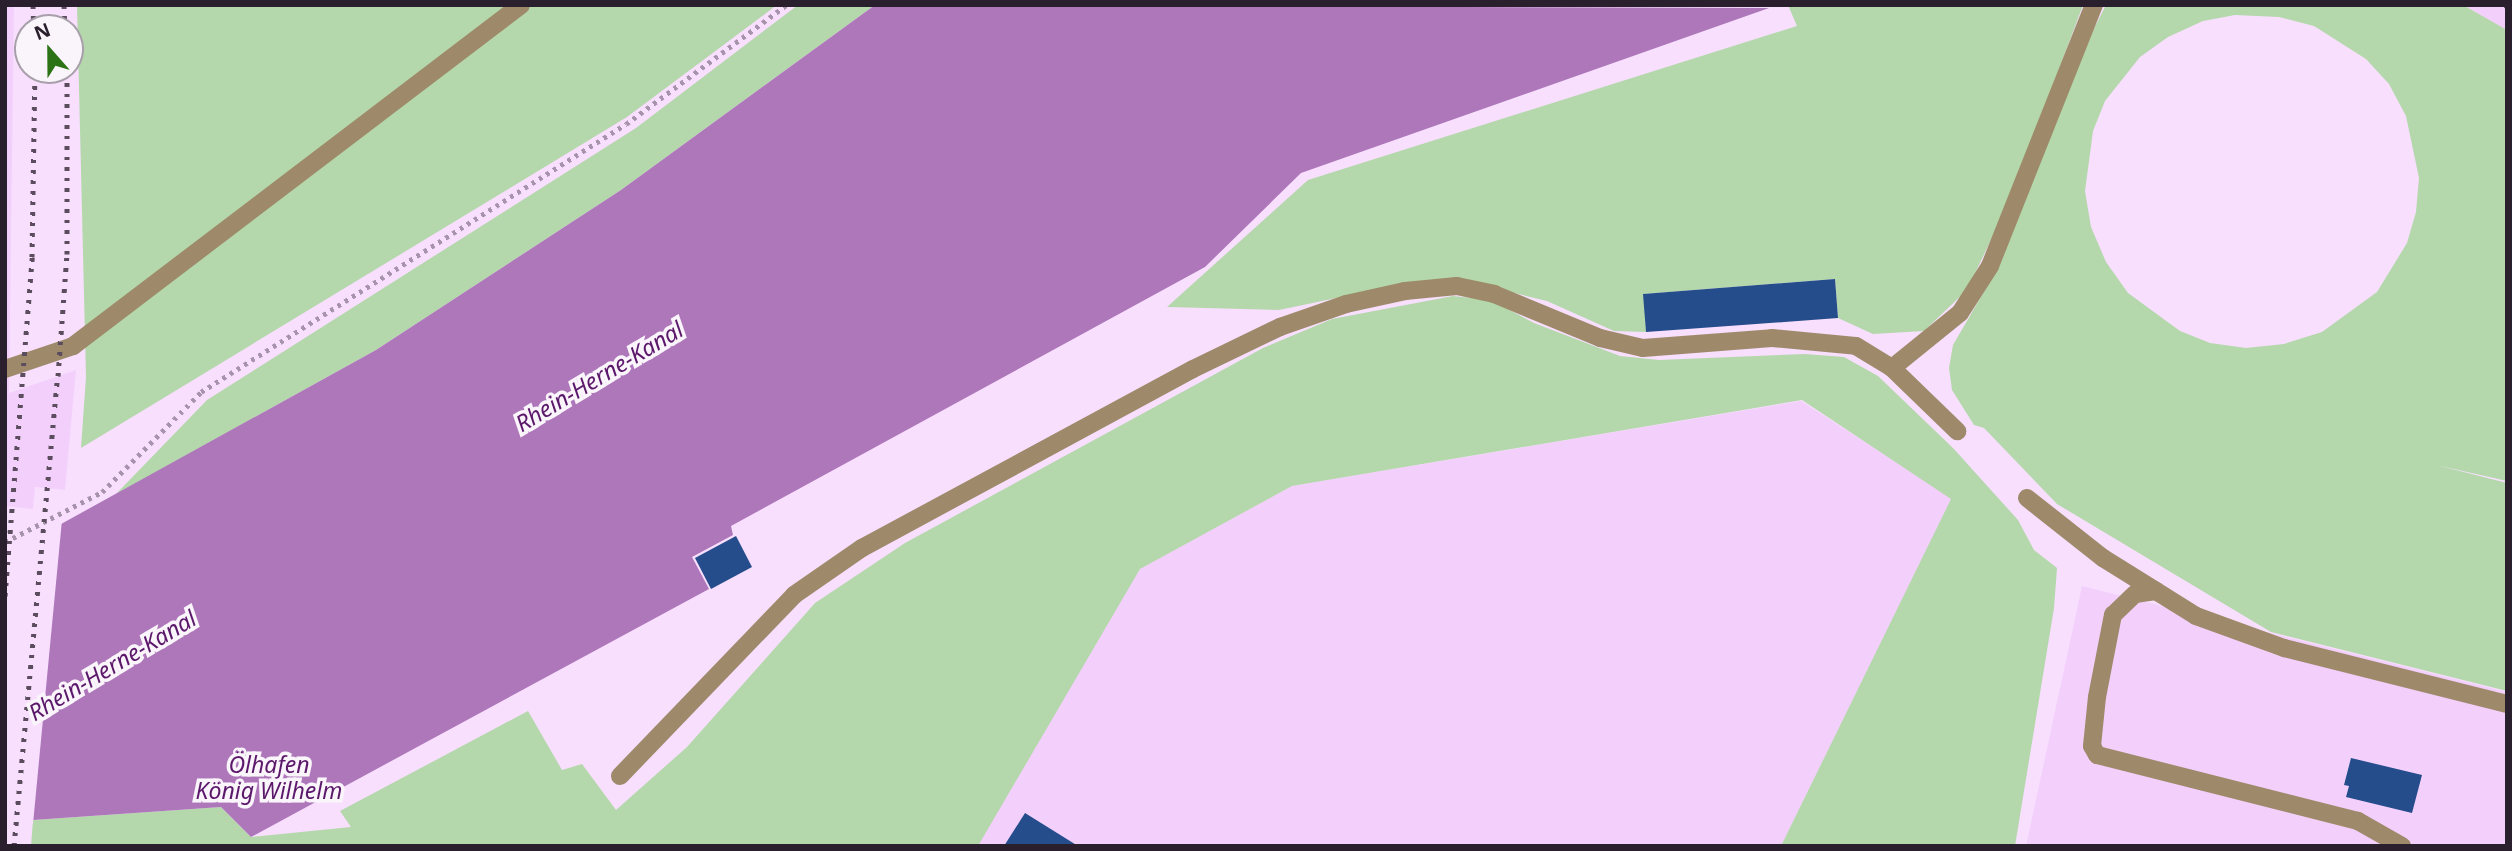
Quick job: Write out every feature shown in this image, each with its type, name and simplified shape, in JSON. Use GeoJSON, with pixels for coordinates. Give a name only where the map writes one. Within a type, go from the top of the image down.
{"type":"FeatureCollection","features":[{"type":"Feature","properties":{"kind":"lane"},"geometry":{"type":"LineString","coordinates":[[5,369],[73,346],[521,5]]}},
{"type":"Feature","properties":{"kind":"lane"},"geometry":{"type":"LineString","coordinates":[[1892,368],[1960,313],[1990,266],[2094,5]]}},
{"type":"Feature","properties":{"kind":"lane"},"geometry":{"type":"LineString","coordinates":[[620,776],[794,595],[862,548],[1193,369],[1280,327],[1346,304],[1405,291],[1457,286],[1494,293],[1600,338],[1643,348],[1817,339],[1856,346],[1892,368],[1957,431]]}},
{"type":"Feature","properties":{"kind":"lane"},"geometry":{"type":"LineString","coordinates":[[2027,498],[2103,558],[2196,615],[2284,648],[2507,704]]}},
{"type":"Feature","properties":{"kind":"lane"},"geometry":{"type":"LineString","coordinates":[[2156,592],[2135,594],[2122,604],[2110,624],[2092,746],[2098,755],[2358,821],[2402,846]]}},
{"type":"Feature","properties":{"kind":"path"},"geometry":{"type":"LineString","coordinates":[[5,542],[102,492],[201,392],[625,124],[786,5]]}},
{"type":"Feature","properties":{"kind":"shaded area"},"geometry":{"type":"Polygon","coordinates":[[[5,5],[14,5],[9,393],[76,370],[65,490],[35,487],[33,509],[5,506],[5,5]]]}},
{"type":"Feature","properties":{"kind":"shaded area"},"geometry":{"type":"Polygon","coordinates":[[[2463,5],[2507,5],[2507,30],[2463,5]]]}},
{"type":"Feature","properties":{"kind":"shaded area"},"geometry":{"type":"Polygon","coordinates":[[[1801,401],[1952,498],[1781,846],[956,846],[1141,568],[1292,486],[1801,401]]]}},
{"type":"Feature","properties":{"kind":"shaded area"},"geometry":{"type":"Polygon","coordinates":[[[2082,586],[2507,692],[2507,846],[2026,846],[2082,586]]]}},
{"type":"Feature","properties":{"kind":"green space"},"geometry":{"type":"Polygon","coordinates":[[[77,5],[777,5],[627,117],[81,448],[86,377],[79,84],[84,84],[84,14],[77,14],[77,5]]]}},
{"type":"Feature","properties":{"kind":"green space"},"geometry":{"type":"Polygon","coordinates":[[[798,5],[875,5],[621,190],[376,350],[116,494],[207,400],[636,128],[798,5]]]}},
{"type":"Feature","properties":{"kind":"green space"},"geometry":{"type":"Polygon","coordinates":[[[1788,5],[2083,5],[2010,200],[1967,290],[1924,331],[1873,334],[1838,318],[1835,279],[1644,294],[1646,332],[1614,331],[1547,301],[1502,290],[1394,286],[1279,310],[1167,307],[1308,180],[1797,26],[1788,5]]]}},
{"type":"Feature","properties":{"kind":"green space"},"geometry":{"type":"Polygon","coordinates":[[[2106,5],[2463,5],[2507,30],[2507,481],[2436,465],[2507,483],[2507,691],[2271,632],[2057,504],[1984,428],[1974,425],[1952,390],[1949,368],[1953,345],[1996,271],[2080,56],[2106,5]],[[2235,15],[2203,21],[2168,37],[2140,57],[2105,101],[2093,131],[2085,191],[2091,227],[2106,262],[2128,293],[2180,331],[2210,343],[2246,348],[2284,344],[2322,332],[2377,292],[2407,243],[2416,212],[2419,178],[2406,116],[2389,84],[2366,59],[2314,26],[2279,17],[2235,15]]]}},
{"type":"Feature","properties":{"kind":"green space"},"geometry":{"type":"Polygon","coordinates":[[[1453,296],[1491,300],[1534,323],[1620,356],[1659,360],[1805,354],[1844,357],[1878,376],[1953,448],[2018,520],[2034,550],[2057,568],[2054,608],[2015,846],[1781,846],[1951,499],[1802,400],[1292,486],[1140,569],[978,846],[31,846],[33,820],[221,807],[251,837],[351,827],[340,811],[528,711],[562,770],[582,764],[616,810],[687,747],[815,603],[905,543],[1263,348],[1332,319],[1453,296]]]}},
{"type":"Feature","properties":{"kind":"water"},"geometry":{"type":"Polygon","coordinates":[[[875,5],[1769,8],[1301,173],[1205,267],[731,526],[733,535],[692,557],[709,589],[251,837],[221,807],[33,820],[5,832],[5,555],[376,350],[621,190],[875,5]]]}},
{"type":"Feature","properties":{"kind":"pier"},"geometry":{"type":"Polygon","coordinates":[[[62,520],[33,824],[5,835],[5,551],[62,520]]]}},
{"type":"Feature","properties":{"kind":"building"},"geometry":{"type":"Polygon","coordinates":[[[1835,279],[1838,318],[1646,332],[1643,294],[1835,279]]]}},
{"type":"Feature","properties":{"kind":"building"},"geometry":{"type":"Polygon","coordinates":[[[736,536],[752,567],[711,589],[695,558],[736,536]]]}},
{"type":"Feature","properties":{"kind":"building"},"geometry":{"type":"Polygon","coordinates":[[[2351,758],[2422,775],[2412,813],[2346,797],[2349,786],[2344,785],[2351,758]]]}},
{"type":"Feature","properties":{"kind":"building"},"geometry":{"type":"Polygon","coordinates":[[[1025,813],[1078,846],[1004,846],[1025,813]]]}},
{"type":"Feature","properties":{"kind":"railway"},"geometry":{"type":"LineString","coordinates":[[33,5],[33,14]]}},
{"type":"Feature","properties":{"kind":"railway"},"geometry":{"type":"LineString","coordinates":[[64,5],[64,14]]}},
{"type":"Feature","properties":{"kind":"railway"},"geometry":{"type":"LineString","coordinates":[[5,596],[32,257],[35,84]]}},
{"type":"Feature","properties":{"kind":"railway"},"geometry":{"type":"LineString","coordinates":[[14,846],[67,254],[67,84]]}},
{"type":"Feature","properties":{"kind":"water label","name":"Rhein-Herne-Kanal"},"geometry":{"type":"Point","coordinates":[599,376]}},
{"type":"Feature","properties":{"kind":"water label","name":"Rhein-Herne-Kanal"},"geometry":{"type":"Point","coordinates":[112,665]}},
{"type":"Feature","properties":{"kind":"water label","name":"Ölhafen König Wilhelm"},"geometry":{"type":"Point","coordinates":[269,777]}}]}
